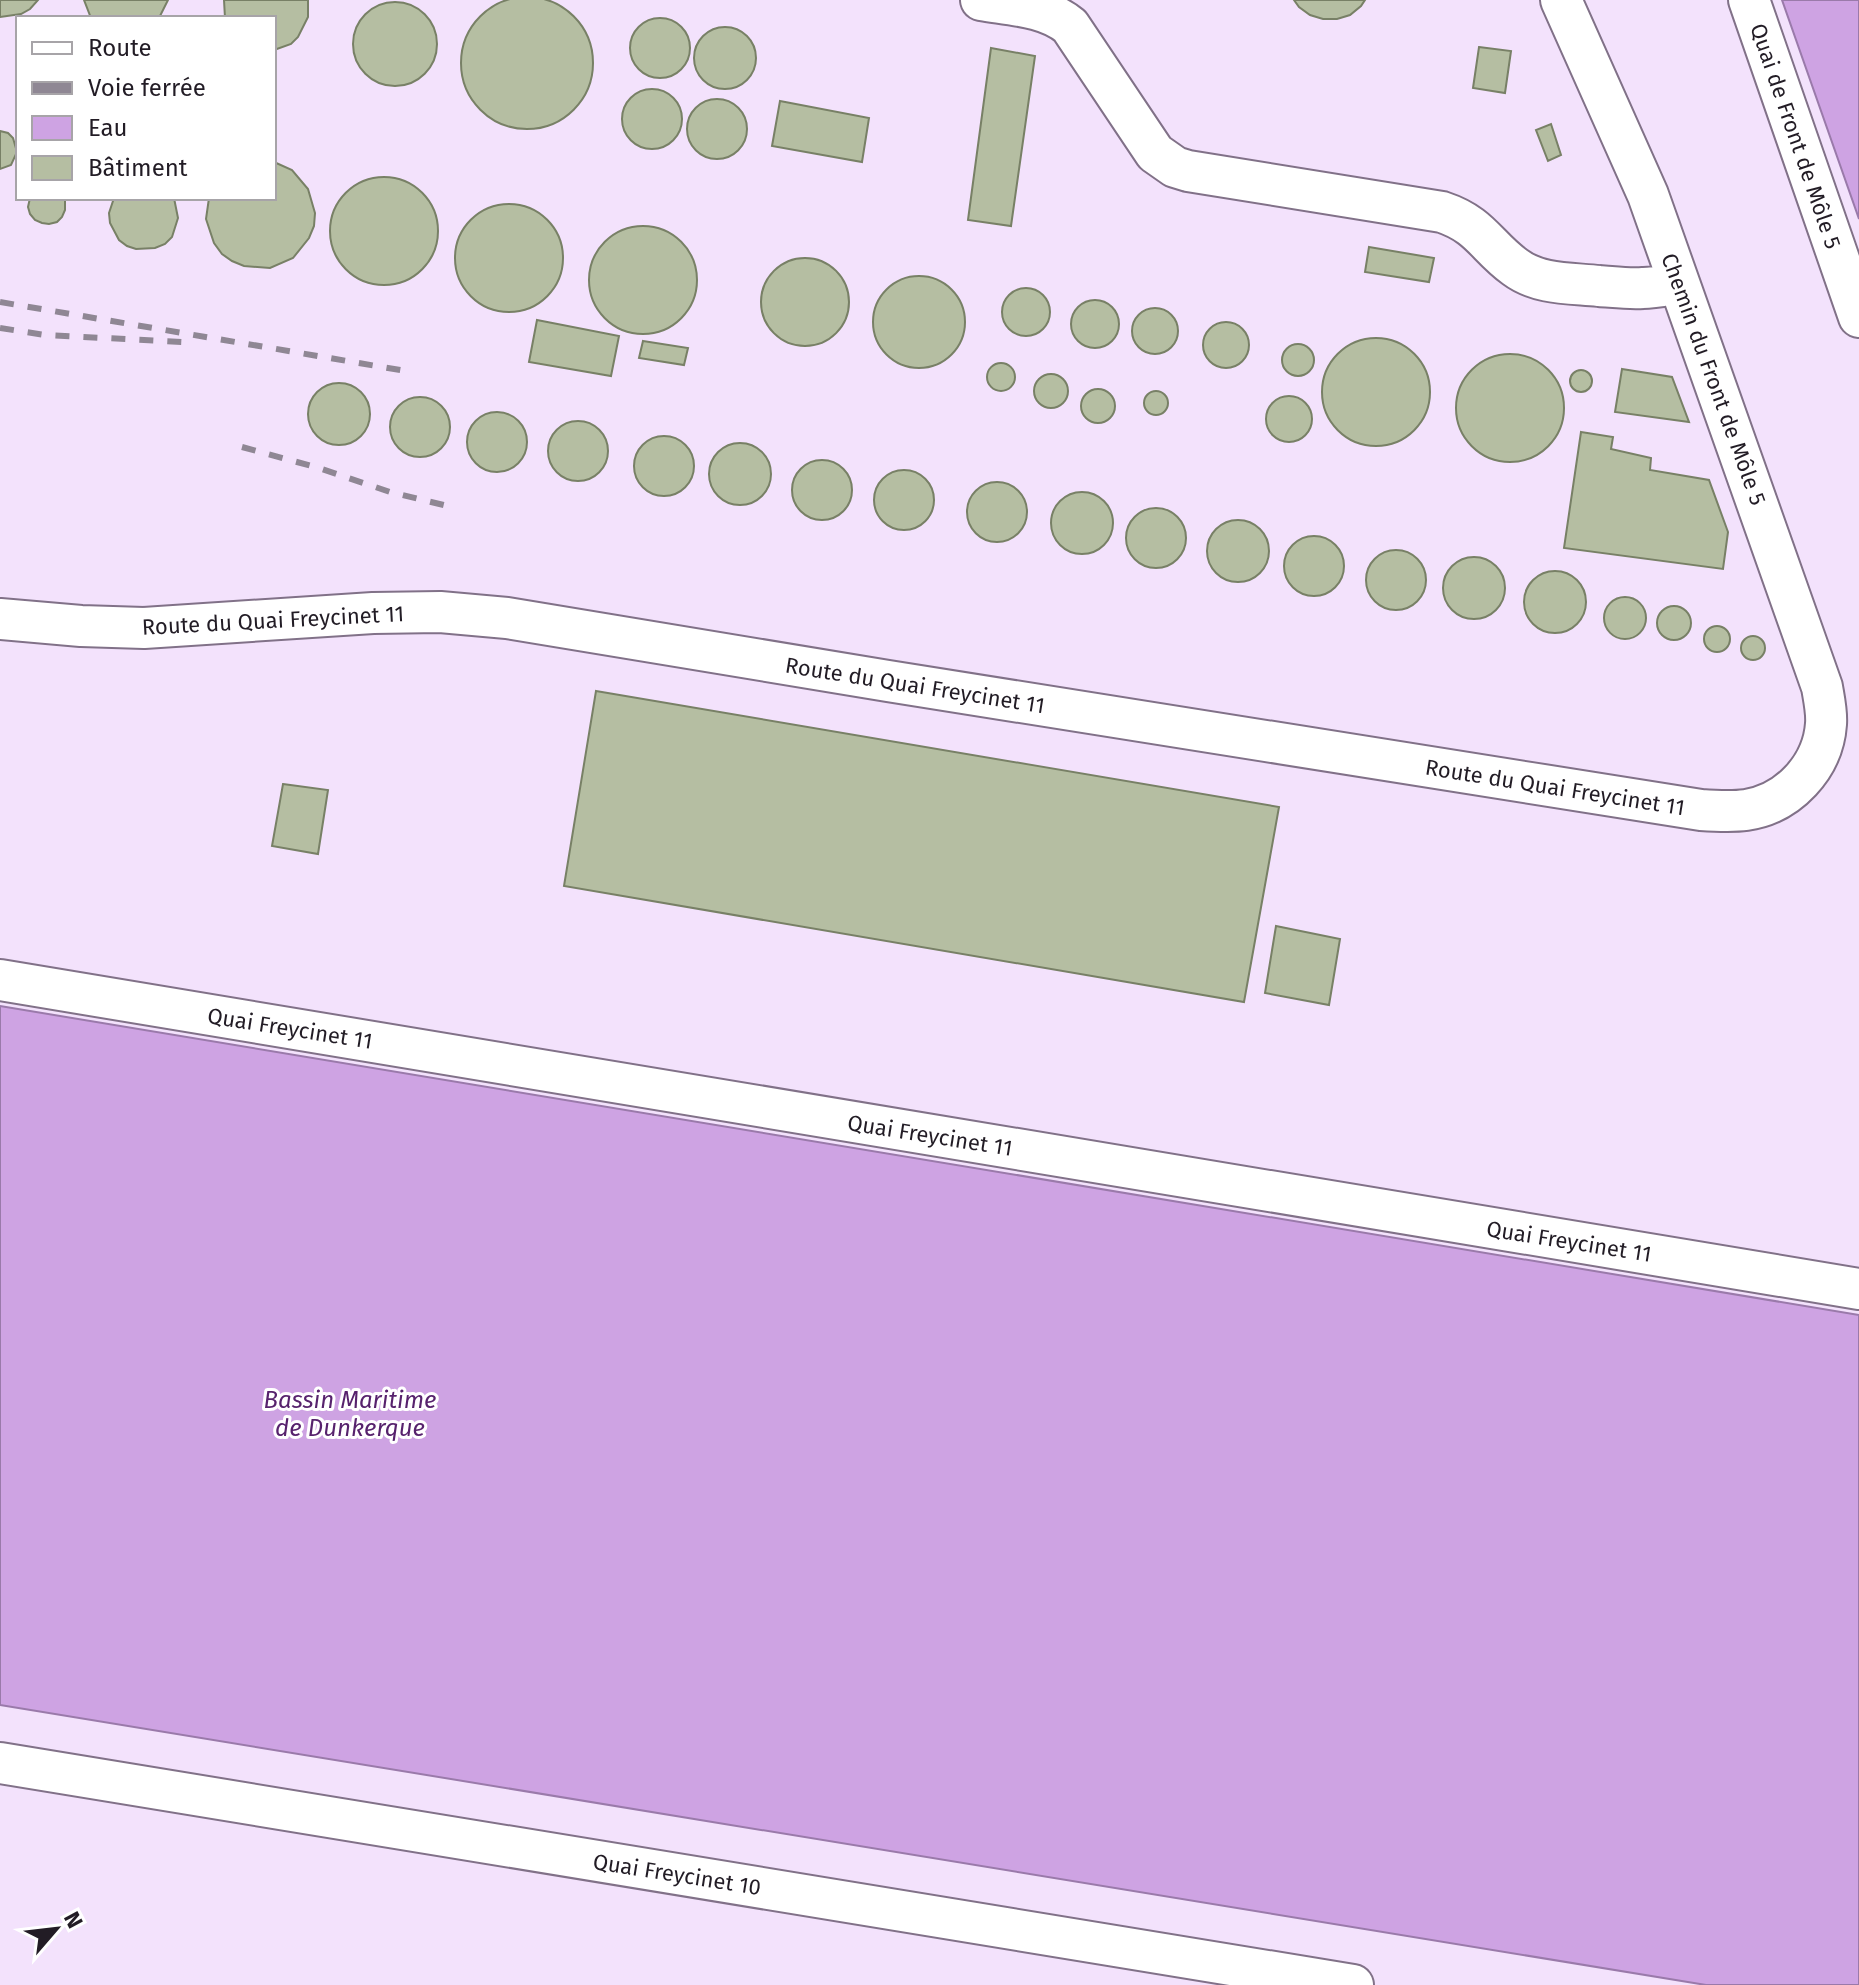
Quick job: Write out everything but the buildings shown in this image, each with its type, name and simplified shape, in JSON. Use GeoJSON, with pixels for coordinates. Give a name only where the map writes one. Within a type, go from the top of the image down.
{"type":"FeatureCollection","features":[{"type":"Feature","properties":{"kind":"street"},"geometry":{"type":"LineString","coordinates":[[981,0],[1046,12],[1061,18],[1070,26],[1155,153],[1175,167],[1442,212],[1469,224],[1517,269],[1539,279],[1633,288],[1679,283]]}},
{"type":"Feature","properties":{"kind":"street","name":"Chemin du Front de Môle 5"},"geometry":{"type":"LineString","coordinates":[[1561,0],[1636,166],[1822,687],[1826,723],[1819,753],[1812,767]]}},
{"type":"Feature","properties":{"kind":"street","name":"Quai de Front de Môle 5"},"geometry":{"type":"LineString","coordinates":[[1749,0],[1859,317]]}},
{"type":"Feature","properties":{"kind":"street","name":"Route du Quai Freycinet 11"},"geometry":{"type":"LineString","coordinates":[[0,619],[144,628],[373,613],[440,612],[507,618],[1701,810],[1761,807],[1791,790],[1812,767]]}},
{"type":"Feature","properties":{"kind":"street","name":"Quai Freycinet 11"},"geometry":{"type":"LineString","coordinates":[[0,980],[1859,1289]]}},
{"type":"Feature","properties":{"kind":"street","name":"Quai Freycinet 10"},"geometry":{"type":"LineString","coordinates":[[0,1763],[1353,1985]]}},
{"type":"Feature","properties":{"kind":"shaded area"},"geometry":{"type":"Polygon","coordinates":[[[0,0],[1782,0],[1859,219],[1859,1315],[0,1006],[0,0]]]}},
{"type":"Feature","properties":{"kind":"shaded area"},"geometry":{"type":"Polygon","coordinates":[[[0,1705],[1706,1985],[0,1985],[0,1705]]]}},
{"type":"Feature","properties":{"kind":"water"},"geometry":{"type":"Polygon","coordinates":[[[1782,0],[1859,0],[1859,219],[1782,0]]]}},
{"type":"Feature","properties":{"kind":"water","name":"Bassin Maritime de Dunkerque"},"geometry":{"type":"Polygon","coordinates":[[[0,1006],[1859,1315],[1859,1985],[1706,1985],[0,1705],[0,1006]]]}},
{"type":"Feature","properties":{"kind":"railway"},"geometry":{"type":"LineString","coordinates":[[0,302],[406,371]]}},
{"type":"Feature","properties":{"kind":"railway"},"geometry":{"type":"LineString","coordinates":[[0,328],[45,335],[183,342]]}},
{"type":"Feature","properties":{"kind":"railway"},"geometry":{"type":"LineString","coordinates":[[242,447],[390,492],[456,508]]}}]}
